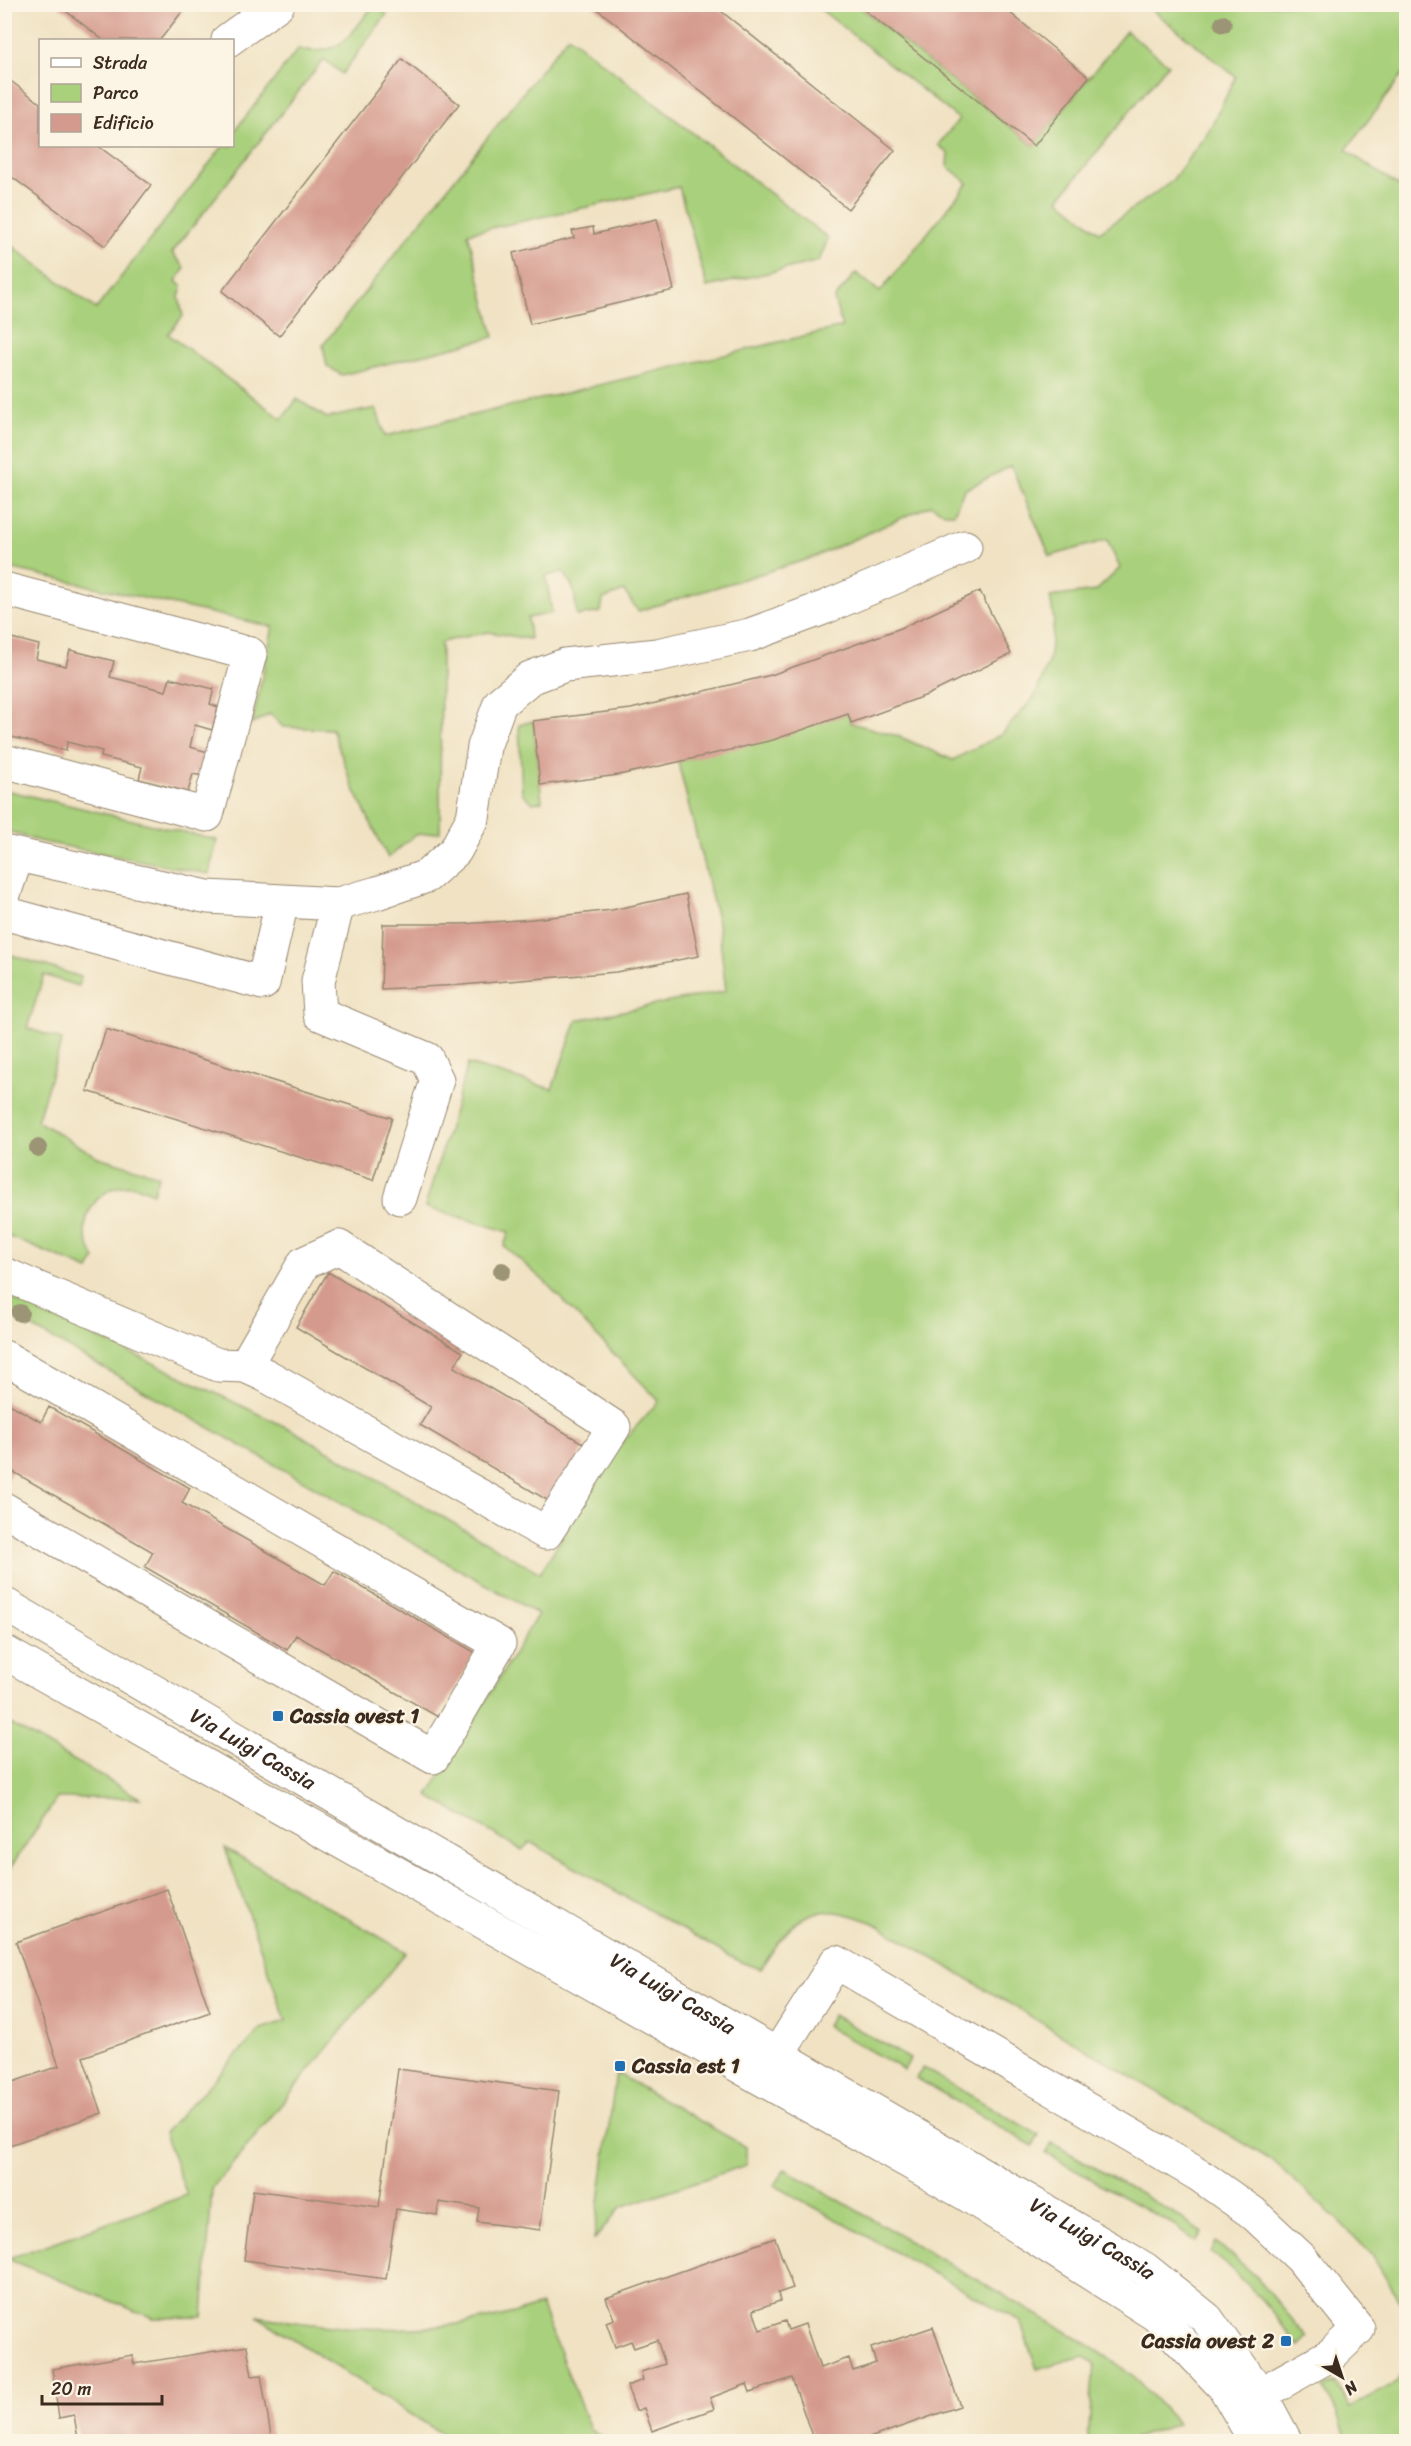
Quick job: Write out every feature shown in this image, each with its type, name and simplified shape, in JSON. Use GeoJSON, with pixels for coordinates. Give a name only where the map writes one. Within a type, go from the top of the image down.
{"type":"FeatureCollection","features":[{"type":"Feature","properties":{"kind":"street"},"geometry":{"type":"LineString","coordinates":[[229,39],[278,4]]}},
{"type":"Feature","properties":{"kind":"street"},"geometry":{"type":"LineString","coordinates":[[4,894],[11,854],[208,897],[282,902],[338,904],[427,876],[454,851],[473,818],[484,747],[500,703],[530,678],[565,665],[657,655],[750,635],[826,607],[965,547]]}},
{"type":"Feature","properties":{"kind":"street"},"geometry":{"type":"LineString","coordinates":[[4,589],[250,654],[207,814],[4,761]]}},
{"type":"Feature","properties":{"kind":"street"},"geometry":{"type":"LineString","coordinates":[[4,913],[263,982],[282,902]]}},
{"type":"Feature","properties":{"kind":"street"},"geometry":{"type":"LineString","coordinates":[[338,904],[318,981],[320,1014],[427,1059],[437,1080],[400,1198]]}},
{"type":"Feature","properties":{"kind":"street"},"geometry":{"type":"LineString","coordinates":[[4,1274],[219,1365],[245,1365],[546,1533],[614,1427],[339,1247],[304,1263],[245,1365]]}},
{"type":"Feature","properties":{"kind":"street"},"geometry":{"type":"LineString","coordinates":[[4,1357],[499,1644],[433,1757],[4,1509]]}},
{"type":"Feature","properties":{"kind":"street","name":"Via Luigi Cassia"},"geometry":{"type":"LineString","coordinates":[[4,1605],[1145,2269],[1207,2319],[1260,2394],[1286,2442]]}},
{"type":"Feature","properties":{"kind":"street","name":"Via Luigi Cassia"},"geometry":{"type":"LineString","coordinates":[[4,1652],[966,2194],[1156,2315],[1225,2388],[1256,2442]]}},
{"type":"Feature","properties":{"kind":"street"},"geometry":{"type":"LineString","coordinates":[[777,2055],[836,1962],[1199,2175],[1252,2213],[1301,2258],[1358,2329],[1332,2354],[1260,2394]]}},
{"type":"Feature","properties":{"kind":"green space"},"geometry":{"type":"Polygon","coordinates":[[[374,5],[387,14],[342,74],[324,59],[172,253],[185,268],[176,281],[182,287],[179,297],[183,316],[168,334],[282,419],[297,399],[327,418],[376,408],[385,436],[842,327],[834,299],[856,273],[880,292],[968,183],[947,166],[948,153],[938,145],[959,119],[815,5],[857,5],[1034,146],[1126,31],[1168,64],[1059,199],[1099,232],[1171,182],[1208,132],[1236,77],[1146,5],[1406,5],[1406,70],[1346,150],[1406,191],[1406,2312],[1372,2255],[1340,2222],[1271,2160],[876,1924],[836,1912],[820,1912],[807,1916],[795,1923],[784,1935],[761,1969],[736,1960],[530,1842],[522,1850],[428,1796],[538,1614],[5,1312],[5,1296],[151,1362],[292,1430],[540,1573],[617,1448],[659,1401],[544,1281],[504,1246],[509,1232],[425,1207],[468,1064],[552,1089],[577,1020],[726,991],[718,923],[678,762],[848,714],[851,723],[898,736],[953,760],[1002,734],[1035,696],[1049,660],[1054,620],[1050,597],[1096,591],[1120,568],[1107,540],[1050,556],[1011,466],[964,490],[954,513],[945,513],[931,505],[812,558],[638,611],[624,591],[603,599],[601,612],[577,616],[574,590],[564,572],[546,576],[552,613],[528,618],[530,639],[488,632],[441,642],[440,832],[415,835],[388,858],[353,787],[332,729],[283,727],[270,714],[252,724],[273,627],[5,567],[4,240],[96,309],[222,147],[234,147],[234,132],[298,49],[325,50],[335,47],[351,34],[374,5]]]}},
{"type":"Feature","properties":{"kind":"green space"},"geometry":{"type":"Polygon","coordinates":[[[568,36],[828,238],[819,261],[707,287],[679,187],[468,233],[494,337],[342,375],[327,366],[323,345],[568,36]]]}},
{"type":"Feature","properties":{"kind":"green space"},"geometry":{"type":"Polygon","coordinates":[[[533,721],[542,801],[533,803],[522,793],[519,725],[533,721]]]}},
{"type":"Feature","properties":{"kind":"green space"},"geometry":{"type":"Polygon","coordinates":[[[5,790],[217,840],[209,874],[38,841],[5,830],[5,790]]]}},
{"type":"Feature","properties":{"kind":"green space"},"geometry":{"type":"Polygon","coordinates":[[[5,953],[81,977],[78,986],[44,975],[27,1028],[62,1040],[37,1121],[98,1157],[159,1175],[153,1193],[137,1187],[115,1188],[100,1197],[93,1205],[86,1222],[85,1232],[95,1259],[89,1270],[5,1235],[4,1110],[7,1106],[4,1104],[5,953]]]}},
{"type":"Feature","properties":{"kind":"green space"},"geometry":{"type":"Polygon","coordinates":[[[5,1721],[140,1798],[57,1798],[5,1876],[5,1721]]]}},
{"type":"Feature","properties":{"kind":"green space"},"geometry":{"type":"Polygon","coordinates":[[[225,1848],[406,1952],[212,2189],[203,2317],[153,2318],[7,2259],[187,2195],[164,2133],[261,2029],[286,2021],[225,1848]]]}},
{"type":"Feature","properties":{"kind":"green space"},"geometry":{"type":"Polygon","coordinates":[[[833,2015],[910,2059],[904,2070],[826,2026],[833,2015]]]}},
{"type":"Feature","properties":{"kind":"green space"},"geometry":{"type":"Polygon","coordinates":[[[923,2068],[1039,2135],[1033,2146],[916,2078],[923,2068]]]}},
{"type":"Feature","properties":{"kind":"green space"},"geometry":{"type":"Polygon","coordinates":[[[616,2073],[746,2147],[746,2165],[621,2207],[594,2240],[616,2073]]]}},
{"type":"Feature","properties":{"kind":"green space"},"geometry":{"type":"Polygon","coordinates":[[[1052,2143],[1172,2212],[1202,2232],[1196,2242],[1174,2225],[1046,2154],[1052,2143]]]}},
{"type":"Feature","properties":{"kind":"green space"},"geometry":{"type":"Polygon","coordinates":[[[785,2169],[1081,2340],[1115,2362],[1138,2381],[1178,2424],[1126,2441],[1088,2441],[1094,2363],[1083,2356],[1037,2369],[1020,2321],[774,2185],[785,2169]]]}},
{"type":"Feature","properties":{"kind":"green space"},"geometry":{"type":"Polygon","coordinates":[[[1216,2242],[1257,2278],[1308,2338],[1299,2347],[1258,2296],[1211,2252],[1216,2242]]]}},
{"type":"Feature","properties":{"kind":"green space"},"geometry":{"type":"Polygon","coordinates":[[[541,2305],[590,2429],[611,2441],[453,2441],[257,2316],[329,2326],[435,2327],[506,2315],[541,2305]]]}},
{"type":"Feature","properties":{"kind":"green space"},"geometry":{"type":"Polygon","coordinates":[[[1406,2364],[1406,2441],[1348,2441],[1337,2412],[1323,2388],[1336,2382],[1349,2407],[1398,2382],[1406,2364]]]}},
{"type":"Feature","properties":{"kind":"building"},"geometry":{"type":"Polygon","coordinates":[[[57,4],[188,4],[161,39],[102,39],[57,4]]]}},
{"type":"Feature","properties":{"kind":"building"},"geometry":{"type":"Polygon","coordinates":[[[591,4],[712,4],[895,150],[848,209],[591,4]]]}},
{"type":"Feature","properties":{"kind":"building"},"geometry":{"type":"Polygon","coordinates":[[[857,4],[999,4],[1089,77],[1034,146],[857,4]]]}},
{"type":"Feature","properties":{"kind":"building"},"geometry":{"type":"Polygon","coordinates":[[[402,59],[459,104],[279,336],[222,291],[402,59]]]}},
{"type":"Feature","properties":{"kind":"building"},"geometry":{"type":"Polygon","coordinates":[[[4,76],[39,102],[39,147],[99,147],[151,185],[105,246],[4,171],[4,76]]]}},
{"type":"Feature","properties":{"kind":"building"},"geometry":{"type":"Polygon","coordinates":[[[657,219],[674,290],[530,324],[513,253],[574,238],[572,231],[593,227],[594,234],[657,219]]]}},
{"type":"Feature","properties":{"kind":"building"},"geometry":{"type":"Polygon","coordinates":[[[980,591],[1011,654],[927,695],[851,723],[848,714],[773,740],[678,762],[619,775],[540,785],[533,721],[631,709],[771,675],[901,628],[980,591]]]}},
{"type":"Feature","properties":{"kind":"building"},"geometry":{"type":"Polygon","coordinates":[[[4,636],[39,645],[36,659],[66,666],[70,650],[114,661],[110,677],[166,691],[170,678],[214,689],[210,704],[218,707],[212,730],[195,725],[190,747],[208,752],[202,776],[193,774],[188,792],[139,779],[142,767],[101,757],[102,751],[67,742],[66,751],[4,735],[4,636]]]}},
{"type":"Feature","properties":{"kind":"building"},"geometry":{"type":"Polygon","coordinates":[[[686,894],[699,956],[616,972],[462,985],[381,989],[383,924],[463,924],[533,919],[612,910],[686,894]]]}},
{"type":"Feature","properties":{"kind":"building"},"geometry":{"type":"Polygon","coordinates":[[[106,1029],[392,1118],[373,1180],[87,1091],[106,1029]]]}},
{"type":"Feature","properties":{"kind":"building"},"geometry":{"type":"Polygon","coordinates":[[[328,1272],[463,1352],[454,1367],[586,1445],[552,1503],[420,1425],[431,1407],[296,1327],[328,1272]]]}},
{"type":"Feature","properties":{"kind":"building"},"geometry":{"type":"Polygon","coordinates":[[[4,1401],[41,1422],[49,1407],[190,1488],[182,1503],[325,1585],[334,1571],[476,1653],[438,1717],[296,1635],[287,1650],[145,1567],[153,1552],[12,1471],[4,1485],[4,1401]]]}},
{"type":"Feature","properties":{"kind":"building"},"geometry":{"type":"Polygon","coordinates":[[[167,1889],[210,2012],[83,2057],[102,2113],[4,2147],[4,2085],[59,2066],[16,1942],[167,1889]]]}},
{"type":"Feature","properties":{"kind":"building"},"geometry":{"type":"Polygon","coordinates":[[[398,2069],[559,2091],[540,2230],[477,2222],[479,2208],[439,2202],[437,2215],[396,2209],[386,2279],[244,2260],[253,2190],[379,2207],[398,2069]]]}},
{"type":"Feature","properties":{"kind":"building"},"geometry":{"type":"Polygon","coordinates":[[[775,2238],[793,2288],[778,2293],[780,2301],[753,2310],[760,2330],[785,2321],[788,2330],[805,2324],[820,2368],[849,2358],[853,2371],[876,2363],[871,2348],[933,2327],[960,2406],[858,2442],[814,2442],[792,2378],[750,2392],[747,2384],[710,2398],[714,2409],[652,2431],[644,2408],[636,2411],[627,2386],[643,2380],[641,2372],[665,2364],[657,2340],[634,2348],[631,2341],[615,2347],[606,2322],[614,2319],[606,2298],[775,2238]]]}},
{"type":"Feature","properties":{"kind":"building"},"geometry":{"type":"Polygon","coordinates":[[[247,2346],[252,2376],[261,2375],[272,2442],[89,2442],[89,2438],[78,2439],[74,2415],[59,2418],[52,2369],[132,2355],[134,2364],[247,2346]]]}},
{"type":"Feature","properties":{"kind":"place","name":"Cassia ovest 1"},"geometry":{"type":"Point","coordinates":[278,1716]}},
{"type":"Feature","properties":{"kind":"place","name":"Cassia est 1"},"geometry":{"type":"Point","coordinates":[620,2066]}},
{"type":"Feature","properties":{"kind":"place","name":"Cassia ovest 2"},"geometry":{"type":"Point","coordinates":[1286,2341]}}]}
